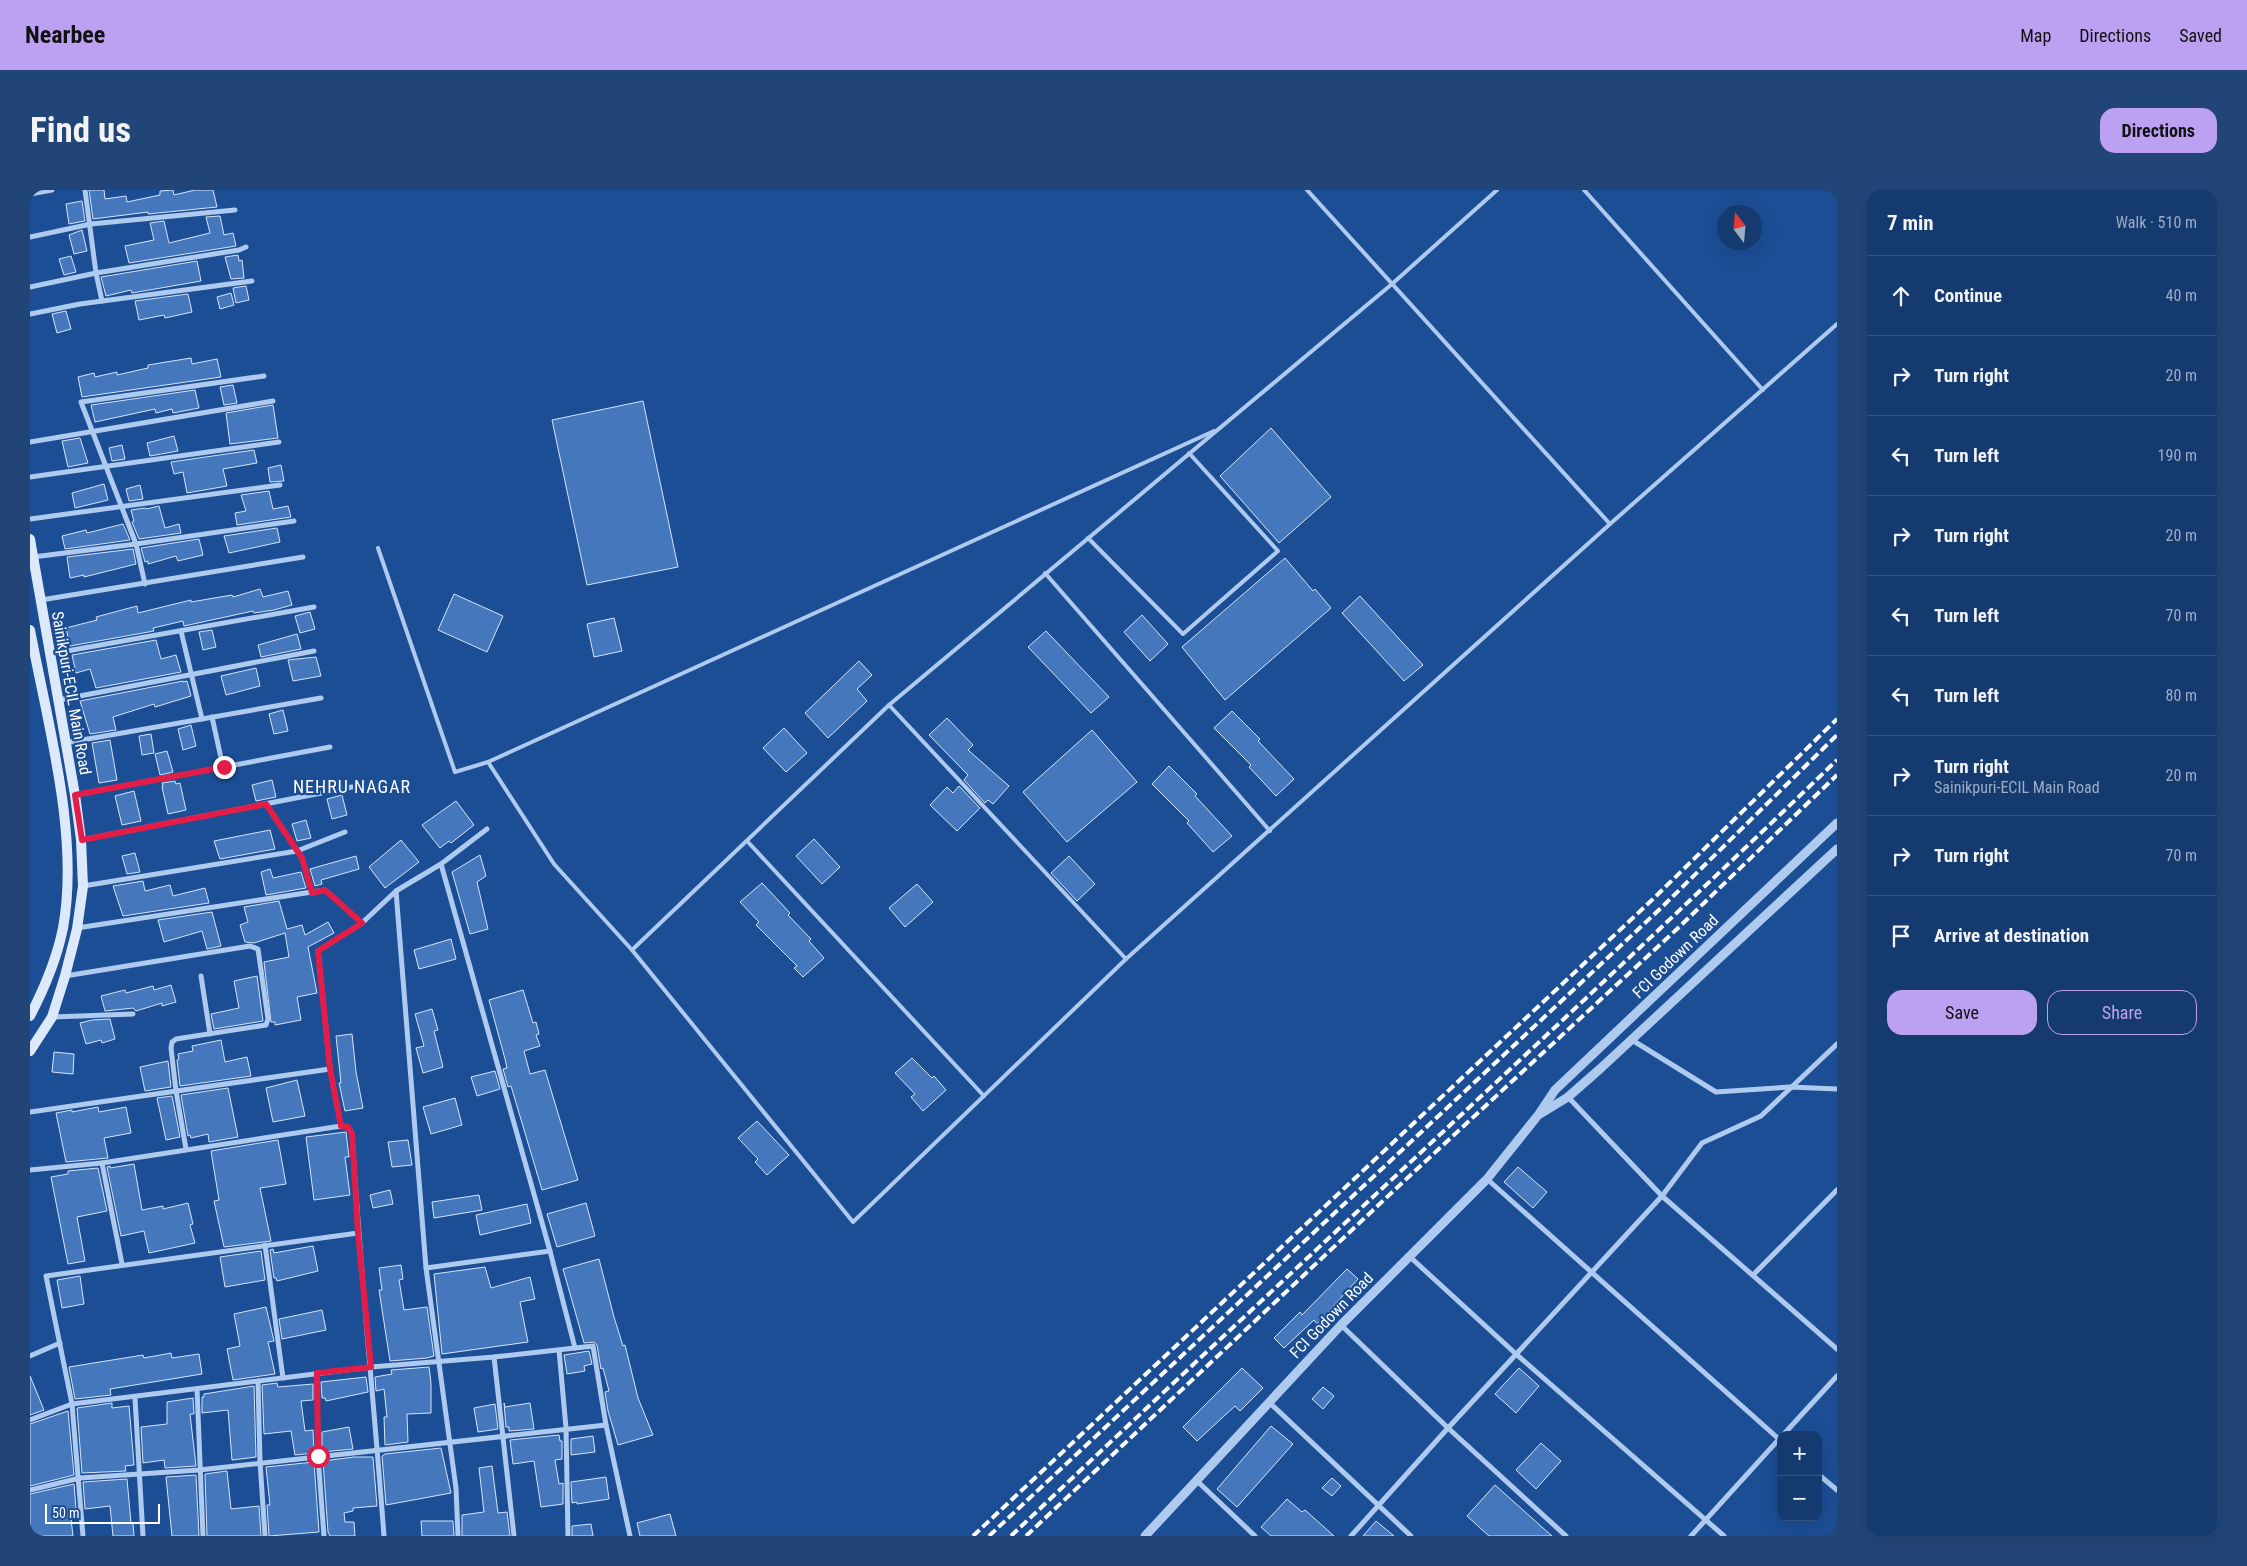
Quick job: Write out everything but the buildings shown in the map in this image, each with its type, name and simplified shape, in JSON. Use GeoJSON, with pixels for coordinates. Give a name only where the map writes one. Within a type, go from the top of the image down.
{"type":"FeatureCollection","features":[{"type":"Feature","properties":{"kind":"main road","name":"Sainikpuri-ECIL Main Road"},"geometry":{"type":"LineString","coordinates":[[30,539],[64,743],[75,795],[82,840],[84,886],[66,976],[52,1016],[30,1051]]}},
{"type":"Feature","properties":{"kind":"main road","name":"Sainikpuri-ECIL Main Road"},"geometry":{"type":"LineString","coordinates":[[30,630],[61,794],[69,876],[63,928],[45,988],[30,1016]]}},
{"type":"Feature","properties":{"kind":"street"},"geometry":{"type":"LineString","coordinates":[[30,194],[52,190]]}},
{"type":"Feature","properties":{"kind":"street"},"geometry":{"type":"LineString","coordinates":[[85,190],[96,273],[102,301]]}},
{"type":"Feature","properties":{"kind":"street"},"geometry":{"type":"LineString","coordinates":[[30,237],[91,224],[235,210]]}},
{"type":"Feature","properties":{"kind":"street"},"geometry":{"type":"LineString","coordinates":[[30,287],[96,273],[239,250],[246,247]]}},
{"type":"Feature","properties":{"kind":"street"},"geometry":{"type":"LineString","coordinates":[[30,314],[102,301],[252,281]]}},
{"type":"Feature","properties":{"kind":"street"},"geometry":{"type":"LineString","coordinates":[[145,584],[136,544],[123,507],[105,468],[82,402],[264,376]]}},
{"type":"Feature","properties":{"kind":"street"},"geometry":{"type":"LineString","coordinates":[[30,442],[92,430],[273,401]]}},
{"type":"Feature","properties":{"kind":"street"},"geometry":{"type":"LineString","coordinates":[[30,477],[105,468],[279,442]]}},
{"type":"Feature","properties":{"kind":"street"},"geometry":{"type":"LineString","coordinates":[[30,519],[280,486]]}},
{"type":"Feature","properties":{"kind":"street"},"geometry":{"type":"LineString","coordinates":[[33,557],[294,521]]}},
{"type":"Feature","properties":{"kind":"street"},"geometry":{"type":"LineString","coordinates":[[41,600],[303,557]]}},
{"type":"Feature","properties":{"kind":"street"},"geometry":{"type":"LineString","coordinates":[[49,654],[314,607]]}},
{"type":"Feature","properties":{"kind":"street"},"geometry":{"type":"LineString","coordinates":[[181,630],[202,719]]}},
{"type":"Feature","properties":{"kind":"street"},"geometry":{"type":"LineString","coordinates":[[58,700],[314,652]]}},
{"type":"Feature","properties":{"kind":"street"},"geometry":{"type":"LineString","coordinates":[[64,743],[322,698]]}},
{"type":"Feature","properties":{"kind":"street"},"geometry":{"type":"LineString","coordinates":[[212,717],[224,767]]}},
{"type":"Feature","properties":{"kind":"street"},"geometry":{"type":"LineString","coordinates":[[75,795],[330,747]]}},
{"type":"Feature","properties":{"kind":"street"},"geometry":{"type":"LineString","coordinates":[[82,840],[352,787]]}},
{"type":"Feature","properties":{"kind":"street"},"geometry":{"type":"LineString","coordinates":[[266,804],[302,858],[312,893]]}},
{"type":"Feature","properties":{"kind":"street","name":"FCI Godown Road"},"geometry":{"type":"LineString","coordinates":[[1145,1536],[1341,1325],[1486,1179],[1539,1114],[1548,1098],[1579,1066],[1612,1037],[1837,823]]}},
{"type":"Feature","properties":{"kind":"street"},"geometry":{"type":"LineString","coordinates":[[341,1126],[330,1069],[318,951],[362,923],[396,891],[441,864],[487,829]]}},
{"type":"Feature","properties":{"kind":"street"},"geometry":{"type":"LineString","coordinates":[[84,886],[297,851],[344,832]]}},
{"type":"Feature","properties":{"kind":"street","name":"FCI Godown Road"},"geometry":{"type":"LineString","coordinates":[[1539,1114],[1568,1096],[1632,1040],[1837,849]]}},
{"type":"Feature","properties":{"kind":"street"},"geometry":{"type":"LineString","coordinates":[[441,864],[550,1251],[575,1348]]}},
{"type":"Feature","properties":{"kind":"street"},"geometry":{"type":"LineString","coordinates":[[77,928],[325,890],[362,923]]}},
{"type":"Feature","properties":{"kind":"street"},"geometry":{"type":"LineString","coordinates":[[396,891],[426,1268],[456,1488],[458,1536]]}},
{"type":"Feature","properties":{"kind":"street"},"geometry":{"type":"LineString","coordinates":[[66,976],[241,947],[256,947],[268,1022],[263,1026],[176,1039],[172,1042],[176,1091],[186,1149]]}},
{"type":"Feature","properties":{"kind":"street"},"geometry":{"type":"LineString","coordinates":[[202,976],[210,1034]]}},
{"type":"Feature","properties":{"kind":"street"},"geometry":{"type":"LineString","coordinates":[[52,1016],[133,1014]]}},
{"type":"Feature","properties":{"kind":"street"},"geometry":{"type":"LineString","coordinates":[[1632,1040],[1716,1092],[1790,1087],[1837,1089]]}},
{"type":"Feature","properties":{"kind":"street"},"geometry":{"type":"LineString","coordinates":[[1351,1536],[1662,1196],[1702,1143],[1761,1116],[1837,1044]]}},
{"type":"Feature","properties":{"kind":"street"},"geometry":{"type":"LineString","coordinates":[[30,1112],[330,1069]]}},
{"type":"Feature","properties":{"kind":"street"},"geometry":{"type":"LineString","coordinates":[[1568,1096],[1662,1196],[1837,1349]]}},
{"type":"Feature","properties":{"kind":"street"},"geometry":{"type":"LineString","coordinates":[[30,1170],[102,1163],[341,1126],[348,1127],[352,1134],[358,1233],[384,1536]]}},
{"type":"Feature","properties":{"kind":"street"},"geometry":{"type":"LineString","coordinates":[[102,1163],[122,1264]]}},
{"type":"Feature","properties":{"kind":"street"},"geometry":{"type":"LineString","coordinates":[[1486,1179],[1777,1434]]}},
{"type":"Feature","properties":{"kind":"street"},"geometry":{"type":"LineString","coordinates":[[1754,1275],[1837,1190]]}},
{"type":"Feature","properties":{"kind":"street"},"geometry":{"type":"LineString","coordinates":[[1832,1196],[1837,1200]]}},
{"type":"Feature","properties":{"kind":"street"},"geometry":{"type":"LineString","coordinates":[[83,1536],[80,1478],[72,1404],[46,1276],[122,1264],[358,1233]]}},
{"type":"Feature","properties":{"kind":"street"},"geometry":{"type":"LineString","coordinates":[[265,1245],[283,1378]]}},
{"type":"Feature","properties":{"kind":"street"},"geometry":{"type":"LineString","coordinates":[[426,1268],[550,1251]]}},
{"type":"Feature","properties":{"kind":"street"},"geometry":{"type":"LineString","coordinates":[[1408,1256],[1516,1354],[1724,1536]]}},
{"type":"Feature","properties":{"kind":"street"},"geometry":{"type":"LineString","coordinates":[[1341,1325],[1448,1428],[1566,1536]]}},
{"type":"Feature","properties":{"kind":"street"},"geometry":{"type":"LineString","coordinates":[[30,1356],[60,1343]]}},
{"type":"Feature","properties":{"kind":"street"},"geometry":{"type":"LineString","coordinates":[[30,1420],[72,1404],[135,1398],[317,1373],[593,1346],[606,1425],[630,1536]]}},
{"type":"Feature","properties":{"kind":"street"},"geometry":{"type":"LineString","coordinates":[[559,1350],[566,1428],[568,1536]]}},
{"type":"Feature","properties":{"kind":"street"},"geometry":{"type":"LineString","coordinates":[[494,1357],[514,1536]]}},
{"type":"Feature","properties":{"kind":"street"},"geometry":{"type":"LineString","coordinates":[[317,1373],[318,1456],[324,1536]]}},
{"type":"Feature","properties":{"kind":"street"},"geometry":{"type":"LineString","coordinates":[[1787,1431],[1837,1376]]}},
{"type":"Feature","properties":{"kind":"street"},"geometry":{"type":"LineString","coordinates":[[258,1381],[260,1462],[265,1536]]}},
{"type":"Feature","properties":{"kind":"street"},"geometry":{"type":"LineString","coordinates":[[197,1389],[203,1536]]}},
{"type":"Feature","properties":{"kind":"street"},"geometry":{"type":"LineString","coordinates":[[135,1398],[143,1536]]}},
{"type":"Feature","properties":{"kind":"street"},"geometry":{"type":"LineString","coordinates":[[1269,1402],[1377,1506],[1411,1536]]}},
{"type":"Feature","properties":{"kind":"street"},"geometry":{"type":"LineString","coordinates":[[30,1490],[80,1478],[199,1470],[606,1425]]}},
{"type":"Feature","properties":{"kind":"street"},"geometry":{"type":"LineString","coordinates":[[1691,1536],[1777,1442]]}},
{"type":"Feature","properties":{"kind":"street"},"geometry":{"type":"LineString","coordinates":[[1820,1476],[1837,1490]]}},
{"type":"Feature","properties":{"kind":"street"},"geometry":{"type":"LineString","coordinates":[[1196,1479],[1255,1536]]}},
{"type":"Feature","properties":{"kind":"lane"},"geometry":{"type":"LineString","coordinates":[[1307,190],[1610,524]]}},
{"type":"Feature","properties":{"kind":"lane"},"geometry":{"type":"LineString","coordinates":[[632,950],[889,705],[1392,284],[1497,190]]}},
{"type":"Feature","properties":{"kind":"lane"},"geometry":{"type":"LineString","coordinates":[[1584,190],[1763,390]]}},
{"type":"Feature","properties":{"kind":"lane"},"geometry":{"type":"LineString","coordinates":[[488,762],[554,864],[632,950],[853,1222],[1126,959],[1610,524],[1837,324]]}},
{"type":"Feature","properties":{"kind":"lane"},"geometry":{"type":"LineString","coordinates":[[378,548],[455,772],[488,762],[1218,429]]}},
{"type":"Feature","properties":{"kind":"lane"},"geometry":{"type":"LineString","coordinates":[[1088,538],[1183,634],[1278,551],[1189,453]]}},
{"type":"Feature","properties":{"kind":"lane"},"geometry":{"type":"LineString","coordinates":[[1045,573],[1270,831]]}},
{"type":"Feature","properties":{"kind":"lane"},"geometry":{"type":"LineString","coordinates":[[889,705],[1126,959]]}},
{"type":"Feature","properties":{"kind":"lane"},"geometry":{"type":"LineString","coordinates":[[746,841],[984,1096]]}},
{"type":"Feature","properties":{"kind":"railway"},"geometry":{"type":"LineString","coordinates":[[973,1536],[1653,899],[1837,719]]}},
{"type":"Feature","properties":{"kind":"railway"},"geometry":{"type":"LineString","coordinates":[[989,1536],[1661,908],[1837,735]]}},
{"type":"Feature","properties":{"kind":"railway"},"geometry":{"type":"LineString","coordinates":[[1011,1536],[1632,955],[1837,760]]}},
{"type":"Feature","properties":{"kind":"railway"},"geometry":{"type":"LineString","coordinates":[[1026,1536],[1402,1183],[1677,929],[1837,775]]}},
{"type":"Feature","properties":{"kind":"district","name":"NEHRU NAGAR"},"geometry":{"type":"Point","coordinates":[352,787]}},
{"type":"Feature","properties":{"kind":"route"},"geometry":{"type":"LineString","coordinates":[[224,767],[75,795],[82,840],[266,804],[302,858],[312,893],[325,890],[362,923],[318,951],[330,1069],[341,1126],[348,1127],[352,1134],[358,1233],[371,1367],[317,1373],[318,1456]]}}]}
